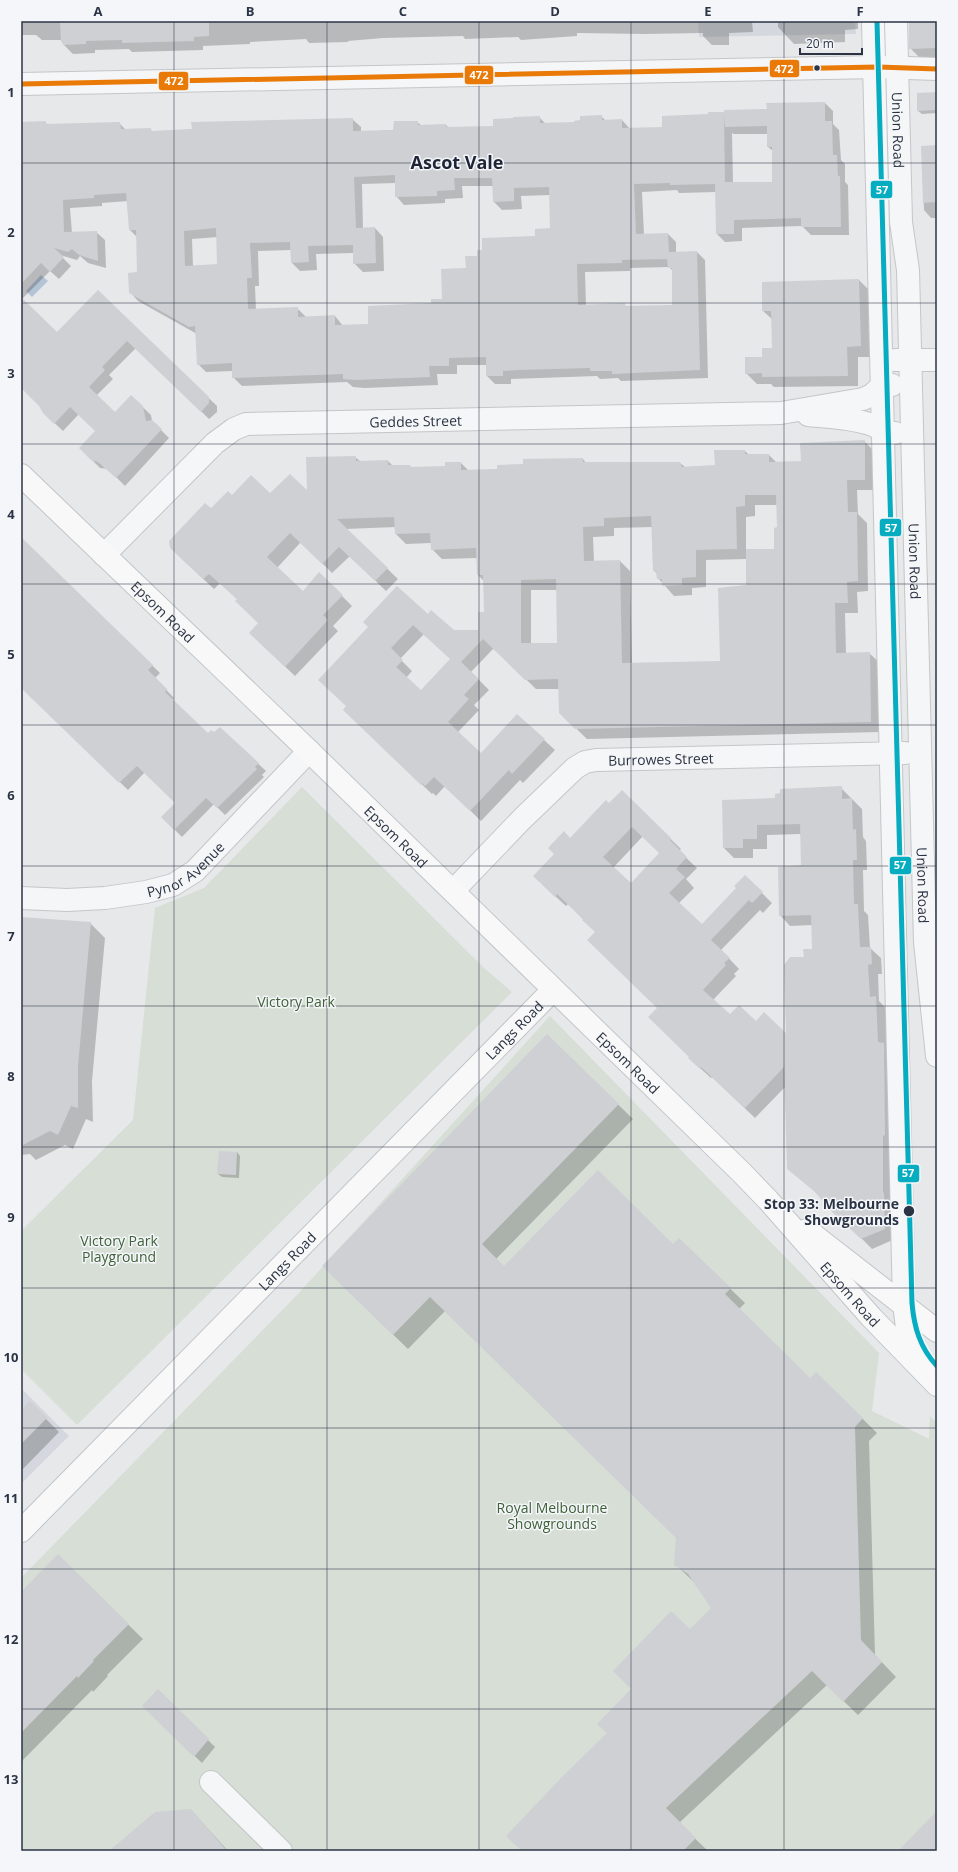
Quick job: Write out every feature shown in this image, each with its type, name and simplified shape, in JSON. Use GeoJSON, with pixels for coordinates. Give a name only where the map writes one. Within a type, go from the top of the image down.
{"type":"FeatureCollection","features":[{"type":"Feature","properties":{"kind":"main road","name":"Epsom Road"},"geometry":{"type":"LineString","coordinates":[[21,475],[309,751],[768,1200],[871,1317],[933,1381]]}},
{"type":"Feature","properties":{"kind":"main road","name":"Langs Road"},"geometry":{"type":"LineString","coordinates":[[21,1531],[553,990]]}},
{"type":"Feature","properties":{"kind":"main road","name":"Epsom Road"},"geometry":{"type":"LineString","coordinates":[[768,1200],[937,1331]]}},
{"type":"Feature","properties":{"kind":"main road"},"geometry":{"type":"LineString","coordinates":[[904,1304],[911,1345],[924,1371],[933,1381]]}},
{"type":"Feature","properties":{"kind":"street","name":"Union Road"},"geometry":{"type":"LineString","coordinates":[[873,21],[883,385],[904,1304]]}},
{"type":"Feature","properties":{"kind":"street","name":"Union Road"},"geometry":{"type":"LineString","coordinates":[[896,21],[900,202],[908,270],[925,942],[937,1056]]}},
{"type":"Feature","properties":{"kind":"street"},"geometry":{"type":"LineString","coordinates":[[21,84],[874,68],[897,68],[911,70],[937,69]]}},
{"type":"Feature","properties":{"kind":"street"},"geometry":{"type":"LineString","coordinates":[[882,360],[937,360]]}},
{"type":"Feature","properties":{"kind":"street"},"geometry":{"type":"LineString","coordinates":[[883,385],[911,385]]}},
{"type":"Feature","properties":{"kind":"street","name":"Geddes Street"},"geometry":{"type":"LineString","coordinates":[[104,555],[215,443],[234,429],[246,424],[781,412],[865,398],[876,392],[883,385]]}},
{"type":"Feature","properties":{"kind":"street","name":"Geddes Street"},"geometry":{"type":"LineString","coordinates":[[781,412],[866,423],[875,425],[884,433]]}},
{"type":"Feature","properties":{"kind":"street"},"geometry":{"type":"LineString","coordinates":[[884,433],[913,433]]}},
{"type":"Feature","properties":{"kind":"street","name":"Pynor Avenue"},"geometry":{"type":"LineString","coordinates":[[21,898],[68,900],[105,898],[146,892],[173,885],[195,871],[309,751]]}},
{"type":"Feature","properties":{"kind":"street","name":"Burrowes Street"},"geometry":{"type":"LineString","coordinates":[[453,891],[522,819],[575,768],[585,762],[637,759],[921,753]]}},
{"type":"Feature","properties":{"kind":"street"},"geometry":{"type":"LineString","coordinates":[[896,942],[925,942]]}},
{"type":"Feature","properties":{"kind":"street"},"geometry":{"type":"LineString","coordinates":[[211,1782],[281,1851]]}},
{"type":"Feature","properties":{"kind":"shaded area"},"geometry":{"type":"Polygon","coordinates":[[[698,21],[855,21],[856,34],[699,37],[698,21]]]}},
{"type":"Feature","properties":{"kind":"shaded area"},"geometry":{"type":"Polygon","coordinates":[[[21,1388],[69,1436],[21,1484],[21,1388]]]}},
{"type":"Feature","properties":{"kind":"green space","name":"Victory Park"},"geometry":{"type":"Polygon","coordinates":[[[302,787],[484,968],[512,992],[77,1425],[21,1369],[21,1231],[133,1120],[155,908],[204,888],[302,787]]]}},
{"type":"Feature","properties":{"kind":"green space","name":"Royal Melbourne Showgrounds"},"geometry":{"type":"Polygon","coordinates":[[[550,1016],[879,1353],[872,1411],[929,1439],[930,1416],[937,1423],[937,1814],[901,1851],[21,1851],[21,1578],[298,1294],[550,1016]]]}},
{"type":"Feature","properties":{"kind":"water"},"geometry":{"type":"Polygon","coordinates":[[[41,275],[48,281],[32,297],[26,291],[41,275]]]}},
{"type":"Feature","properties":{"kind":"building"},"geometry":{"type":"Polygon","coordinates":[[[60,21],[209,21],[209,36],[194,37],[194,41],[122,43],[122,40],[86,41],[86,44],[63,45],[61,42],[60,21]]]}},
{"type":"Feature","properties":{"kind":"building"},"geometry":{"type":"Polygon","coordinates":[[[909,21],[937,21],[937,48],[909,49],[909,21]]]}},
{"type":"Feature","properties":{"kind":"building"},"geometry":{"type":"Polygon","coordinates":[[[937,92],[937,110],[917,111],[917,93],[937,92]]]}},
{"type":"Feature","properties":{"kind":"building"},"geometry":{"type":"Polygon","coordinates":[[[825,102],[825,121],[832,121],[833,155],[837,155],[838,176],[840,176],[841,227],[801,227],[801,218],[734,220],[734,234],[716,234],[715,184],[634,184],[636,234],[668,233],[669,252],[697,251],[700,370],[612,374],[612,371],[590,371],[590,368],[518,370],[503,371],[503,376],[486,376],[486,357],[449,358],[449,366],[429,366],[430,377],[356,380],[343,379],[343,374],[232,378],[232,363],[197,365],[195,326],[189,327],[129,293],[128,273],[137,272],[136,230],[129,230],[126,193],[94,195],[94,198],[63,200],[64,232],[97,231],[98,261],[79,255],[72,249],[68,252],[54,248],[64,257],[50,272],[41,263],[21,284],[21,122],[46,121],[46,124],[120,122],[121,129],[151,128],[151,131],[192,129],[191,122],[353,118],[353,131],[393,130],[394,121],[418,121],[418,125],[446,124],[446,127],[493,126],[493,119],[540,116],[540,123],[574,122],[580,120],[580,116],[602,115],[602,120],[622,119],[622,128],[662,127],[662,116],[708,114],[708,112],[724,112],[724,110],[767,109],[766,103],[825,102]],[[724,116],[725,182],[772,182],[772,147],[767,147],[767,126],[725,127],[724,116]],[[395,175],[354,177],[356,228],[375,227],[376,263],[353,264],[353,245],[308,246],[309,262],[291,263],[290,242],[250,243],[252,278],[247,278],[248,309],[298,307],[298,317],[335,315],[335,325],[368,324],[368,306],[431,303],[431,299],[442,299],[441,269],[466,268],[465,256],[477,256],[477,250],[482,250],[482,238],[535,236],[535,229],[550,228],[549,187],[514,188],[514,201],[493,202],[492,178],[454,178],[455,190],[437,191],[437,196],[395,197],[395,175]],[[216,228],[184,231],[185,266],[217,264],[216,228]],[[667,259],[622,260],[622,263],[577,264],[578,305],[625,303],[625,306],[672,305],[672,268],[668,268],[667,259]]]}},
{"type":"Feature","properties":{"kind":"building"},"geometry":{"type":"Polygon","coordinates":[[[937,145],[937,202],[923,203],[921,146],[937,145]]]}},
{"type":"Feature","properties":{"kind":"building"},"geometry":{"type":"Polygon","coordinates":[[[859,279],[861,346],[847,347],[848,376],[762,377],[762,373],[745,374],[745,357],[762,357],[762,348],[772,348],[771,311],[762,311],[762,282],[859,279]]]}},
{"type":"Feature","properties":{"kind":"building"},"geometry":{"type":"Polygon","coordinates":[[[98,290],[209,397],[209,403],[201,412],[127,341],[102,367],[105,370],[89,387],[115,412],[131,395],[143,406],[146,421],[152,420],[162,429],[116,478],[98,462],[91,460],[79,448],[95,431],[70,407],[54,424],[21,388],[21,297],[57,332],[98,290]]]}},
{"type":"Feature","properties":{"kind":"building"},"geometry":{"type":"Polygon","coordinates":[[[865,440],[865,480],[847,480],[848,512],[857,512],[858,581],[847,582],[848,603],[835,603],[836,653],[870,652],[871,722],[575,729],[559,713],[558,679],[525,680],[483,639],[461,662],[479,679],[464,695],[469,699],[448,722],[481,753],[517,714],[545,739],[512,774],[509,770],[470,811],[434,777],[425,786],[422,783],[421,785],[343,710],[346,706],[318,680],[368,627],[363,622],[397,586],[428,614],[431,610],[454,630],[478,630],[478,612],[484,612],[483,575],[477,575],[476,548],[431,550],[430,533],[395,534],[394,517],[337,519],[388,568],[375,581],[339,547],[322,564],[290,533],[267,557],[303,591],[319,572],[343,595],[323,615],[328,620],[285,667],[249,633],[258,623],[235,601],[237,599],[209,574],[203,579],[170,548],[169,541],[205,503],[211,508],[228,491],[232,495],[251,475],[270,493],[290,474],[307,490],[306,457],[356,456],[356,461],[388,460],[388,465],[410,465],[410,467],[445,466],[445,462],[461,462],[461,470],[497,469],[497,465],[523,464],[523,459],[583,458],[583,462],[680,462],[682,467],[715,465],[714,450],[745,450],[745,454],[769,454],[769,462],[801,461],[800,443],[865,440]],[[745,495],[745,506],[736,507],[737,549],[696,550],[696,577],[682,578],[682,585],[662,586],[662,579],[657,579],[656,571],[653,571],[651,516],[604,518],[604,526],[583,527],[584,561],[620,560],[622,663],[720,661],[718,588],[746,585],[746,549],[774,549],[774,528],[777,527],[776,495],[745,495]],[[556,579],[521,580],[521,643],[557,643],[556,579]],[[413,625],[391,648],[403,660],[396,667],[421,690],[450,659],[413,625]]]}},
{"type":"Feature","properties":{"kind":"building"},"geometry":{"type":"Polygon","coordinates":[[[21,537],[153,665],[148,670],[167,689],[165,692],[208,733],[211,730],[214,732],[220,727],[259,763],[255,767],[257,769],[217,808],[206,798],[174,830],[161,817],[175,803],[137,766],[119,783],[21,688],[21,537]]]}},
{"type":"Feature","properties":{"kind":"building"},"geometry":{"type":"Polygon","coordinates":[[[842,786],[842,799],[852,798],[853,830],[856,829],[857,860],[853,860],[854,904],[858,904],[860,947],[871,947],[872,964],[868,965],[870,997],[876,996],[878,1042],[884,1043],[885,1135],[883,1136],[883,1193],[884,1192],[885,1229],[861,1239],[834,1214],[814,1191],[787,1169],[784,1067],[745,1108],[701,1067],[700,1069],[688,1058],[689,1057],[648,1017],[657,1008],[587,940],[595,932],[582,920],[583,919],[557,894],[555,897],[533,876],[554,854],[548,848],[564,831],[570,838],[606,800],[609,803],[622,790],[671,838],[670,840],[687,857],[676,869],[685,877],[669,893],[702,924],[736,888],[734,886],[745,875],[763,892],[752,903],[749,900],[711,940],[730,958],[724,963],[726,965],[703,990],[730,1014],[739,1005],[756,1021],[764,1012],[786,1033],[784,965],[790,957],[804,957],[803,949],[812,949],[811,915],[779,916],[778,867],[801,865],[800,824],[757,825],[757,839],[743,839],[743,848],[723,848],[722,800],[775,798],[775,794],[780,793],[780,789],[842,786]],[[632,827],[603,857],[631,883],[659,853],[632,827]]]}},
{"type":"Feature","properties":{"kind":"building"},"geometry":{"type":"Polygon","coordinates":[[[21,917],[91,922],[78,1066],[78,1108],[71,1106],[58,1135],[50,1131],[21,1146],[21,917]]]}},
{"type":"Feature","properties":{"kind":"building"},"geometry":{"type":"Polygon","coordinates":[[[547,1034],[619,1104],[482,1244],[504,1266],[598,1170],[673,1244],[679,1238],[731,1288],[725,1294],[810,1378],[816,1372],[863,1418],[855,1427],[861,1640],[882,1662],[843,1702],[812,1671],[666,1808],[696,1838],[683,1851],[522,1851],[506,1836],[562,1777],[607,1733],[597,1724],[631,1689],[613,1671],[671,1611],[690,1629],[711,1608],[688,1574],[674,1565],[676,1538],[430,1297],[393,1335],[322,1266],[547,1034]]]}},
{"type":"Feature","properties":{"kind":"building"},"geometry":{"type":"Polygon","coordinates":[[[219,1151],[237,1152],[236,1175],[217,1174],[219,1151]]]}},
{"type":"Feature","properties":{"kind":"building"},"geometry":{"type":"Polygon","coordinates":[[[30,1401],[47,1418],[21,1444],[21,1410],[30,1401]]]}},
{"type":"Feature","properties":{"kind":"building"},"geometry":{"type":"Polygon","coordinates":[[[58,1554],[129,1624],[93,1660],[94,1661],[78,1678],[77,1676],[21,1733],[21,1592],[58,1554]]]}},
{"type":"Feature","properties":{"kind":"building"},"geometry":{"type":"Polygon","coordinates":[[[158,1689],[209,1739],[194,1757],[142,1706],[158,1689]]]}},
{"type":"Feature","properties":{"kind":"building"},"geometry":{"type":"Polygon","coordinates":[[[191,1809],[227,1851],[109,1851],[155,1812],[191,1809]]]}},
{"type":"Feature","properties":{"kind":"building"},"geometry":{"type":"Polygon","coordinates":[[[937,1811],[937,1851],[898,1851],[937,1811]]]}},
{"type":"Feature","properties":{"kind":"transit line","name":"57"},"geometry":{"type":"LineString","coordinates":[[877,21],[912,1303],[914,1320],[919,1337],[926,1352],[937,1366]]}},
{"type":"Feature","properties":{"kind":"transit line","name":"472"},"geometry":{"type":"LineString","coordinates":[[21,84],[878,67],[937,69]]}},
{"type":"Feature","properties":{"kind":"place","name":"Stop 33: Melbourne Showgrounds"},"geometry":{"type":"Point","coordinates":[909,1211]}},
{"type":"Feature","properties":{"kind":"district","name":"Ascot Vale"},"geometry":{"type":"Point","coordinates":[457,162]}},
{"type":"Feature","properties":{"kind":"park label","name":"Victory Park Playground"},"geometry":{"type":"Point","coordinates":[119,1248]}}]}
